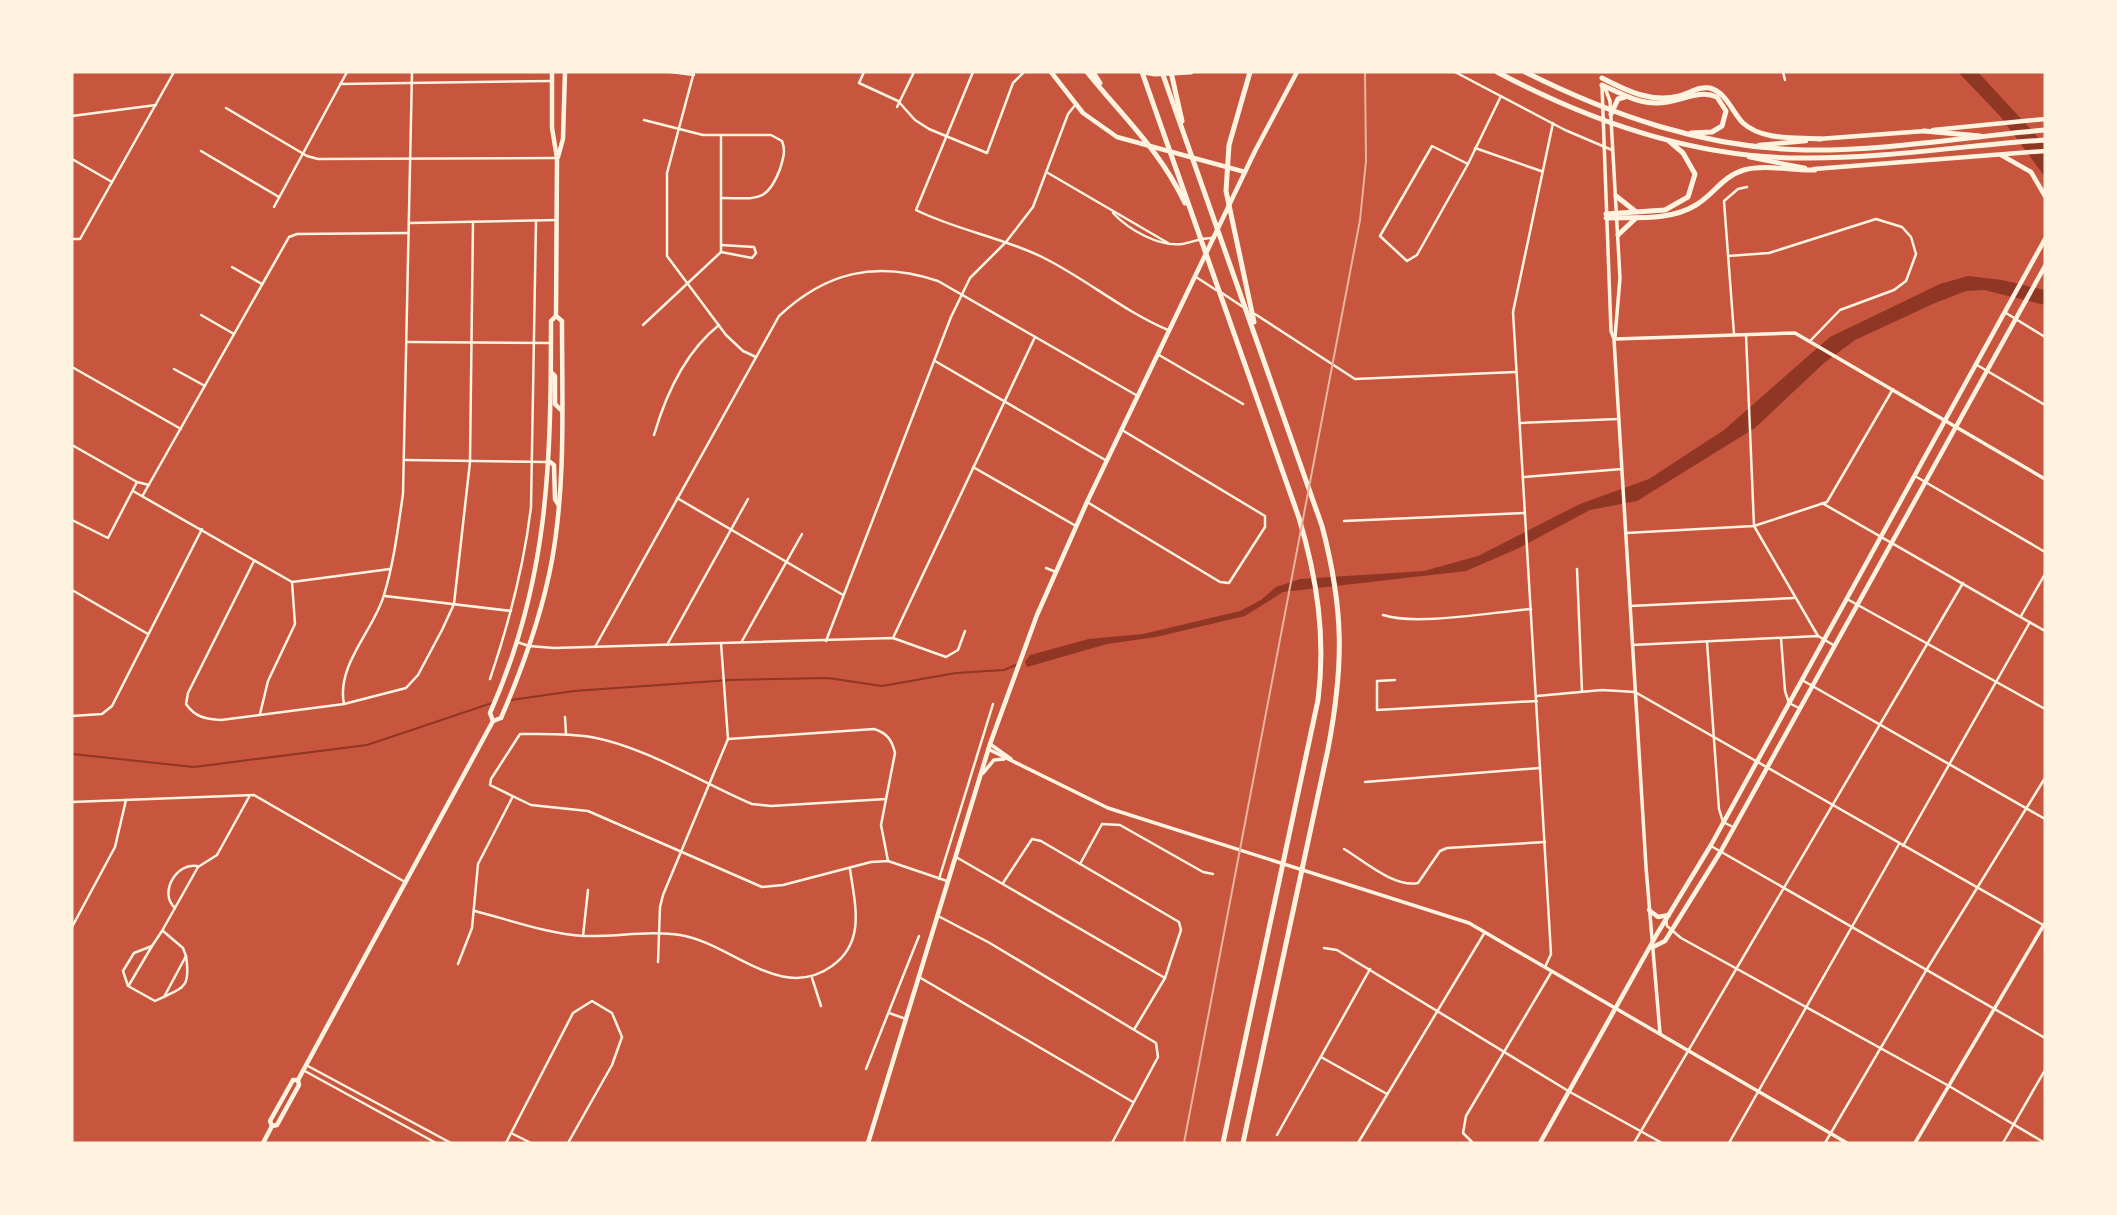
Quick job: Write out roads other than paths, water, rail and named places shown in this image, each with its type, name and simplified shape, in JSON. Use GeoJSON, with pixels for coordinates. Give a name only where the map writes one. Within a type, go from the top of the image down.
{"type":"FeatureCollection","features":[{"type":"Feature","properties":{"kind":"highway"},"geometry":{"type":"LineString","coordinates":[[1087,72],[1128,117],[1164,163],[1196,227]]}},
{"type":"Feature","properties":{"kind":"highway"},"geometry":{"type":"LineString","coordinates":[[1093,72],[1103,89]]}},
{"type":"Feature","properties":{"kind":"highway"},"geometry":{"type":"LineString","coordinates":[[1191,72],[1143,72],[1300,518],[1312,564],[1322,632],[1318,700],[1223,1143]]}},
{"type":"Feature","properties":{"kind":"highway"},"geometry":{"type":"LineString","coordinates":[[1162,72],[1322,526],[1335,581],[1341,633],[1338,691],[1331,737],[1242,1143]]}},
{"type":"Feature","properties":{"kind":"highway"},"geometry":{"type":"LineString","coordinates":[[1171,72],[1188,145]]}},
{"type":"Feature","properties":{"kind":"highway"},"geometry":{"type":"LineString","coordinates":[[1250,72],[1230,145],[1226,191],[1259,345]]}},
{"type":"Feature","properties":{"kind":"highway"},"geometry":{"type":"LineString","coordinates":[[1497,72],[1585,114],[1630,130],[1738,155],[1842,158],[2045,140]]}},
{"type":"Feature","properties":{"kind":"highway"},"geometry":{"type":"LineString","coordinates":[[1525,72],[1583,101],[1630,118],[1682,133],[1751,146],[1834,149],[2045,130]]}},
{"type":"Feature","properties":{"kind":"highway"},"geometry":{"type":"LineString","coordinates":[[1602,78],[1627,96],[1650,103],[1667,103],[1702,93],[1714,95],[1722,101],[1726,114],[1720,128],[1712,132],[1682,133]]}},
{"type":"Feature","properties":{"kind":"highway"},"geometry":{"type":"LineString","coordinates":[[1602,78],[1632,93],[1650,97],[1673,97],[1701,88],[1711,89],[1723,96],[1741,121],[1756,132],[1821,139]]}},
{"type":"Feature","properties":{"kind":"highway"},"geometry":{"type":"LineString","coordinates":[[1611,114],[1618,99],[1627,96]]}},
{"type":"Feature","properties":{"kind":"highway"},"geometry":{"type":"LineString","coordinates":[[1924,131],[1993,136]]}},
{"type":"Feature","properties":{"kind":"highway"},"geometry":{"type":"LineString","coordinates":[[1618,235],[1638,214],[1673,208],[1684,200],[1693,188],[1695,174],[1692,164],[1666,139]]}},
{"type":"Feature","properties":{"kind":"highway"},"geometry":{"type":"LineString","coordinates":[[1606,216],[1686,211],[1700,203],[1723,181],[1747,170],[1815,170]]}},
{"type":"Feature","properties":{"kind":"highway"},"geometry":{"type":"LineString","coordinates":[[1616,196],[1638,214]]}},
{"type":"Feature","properties":{"kind":"main road"},"geometry":{"type":"LineString","coordinates":[[493,721],[490,713],[502,687],[536,577],[550,462],[551,321],[556,316],[557,158],[552,128],[552,72]]}},
{"type":"Feature","properties":{"kind":"main road"},"geometry":{"type":"LineString","coordinates":[[557,158],[563,139],[565,72]]}},
{"type":"Feature","properties":{"kind":"main road"},"geometry":{"type":"LineString","coordinates":[[1051,72],[1076,104],[1117,137],[1245,172]]}},
{"type":"Feature","properties":{"kind":"main road"},"geometry":{"type":"LineString","coordinates":[[868,1143],[989,747],[1025,647],[1087,502],[1245,172],[1297,72]]}},
{"type":"Feature","properties":{"kind":"main road"},"geometry":{"type":"LineString","coordinates":[[1751,146],[2044,119]]}},
{"type":"Feature","properties":{"kind":"main road"},"geometry":{"type":"LineString","coordinates":[[1738,155],[1815,170],[2045,151]]}},
{"type":"Feature","properties":{"kind":"main road"},"geometry":{"type":"LineString","coordinates":[[2001,155],[2031,172],[2045,196]]}},
{"type":"Feature","properties":{"kind":"main road"},"geometry":{"type":"LineString","coordinates":[[1540,1143],[1711,845],[2045,239]]}},
{"type":"Feature","properties":{"kind":"main road"},"geometry":{"type":"LineString","coordinates":[[1652,947],[1665,941],[1721,851],[2045,266]]}},
{"type":"Feature","properties":{"kind":"main road"},"geometry":{"type":"LineString","coordinates":[[263,1143],[272,1126],[270,1121],[293,1080],[298,1080],[493,721],[501,718],[529,646],[552,560],[559,504],[562,321],[556,316]]}},
{"type":"Feature","properties":{"kind":"main road"},"geometry":{"type":"LineString","coordinates":[[551,373],[555,376],[557,409],[561,410]]}},
{"type":"Feature","properties":{"kind":"main road"},"geometry":{"type":"LineString","coordinates":[[550,462],[554,465],[555,499],[559,504]]}},
{"type":"Feature","properties":{"kind":"main road"},"geometry":{"type":"LineString","coordinates":[[1649,910],[1658,917],[1668,917]]}},
{"type":"Feature","properties":{"kind":"street"},"geometry":{"type":"LineString","coordinates":[[72,239],[80,239],[174,72]]}},
{"type":"Feature","properties":{"kind":"street"},"geometry":{"type":"LineString","coordinates":[[274,207],[347,72]]}},
{"type":"Feature","properties":{"kind":"street"},"geometry":{"type":"LineString","coordinates":[[345,704],[344,679],[384,596],[399,527],[405,460],[412,72]]}},
{"type":"Feature","properties":{"kind":"street"},"geometry":{"type":"LineString","coordinates":[[671,72],[694,73],[667,173],[667,256],[719,325],[743,351],[755,356]]}},
{"type":"Feature","properties":{"kind":"street"},"geometry":{"type":"LineString","coordinates":[[864,72],[859,82],[899,106],[915,120],[987,153],[1013,83],[1024,72]]}},
{"type":"Feature","properties":{"kind":"street"},"geometry":{"type":"LineString","coordinates":[[899,106],[914,72]]}},
{"type":"Feature","properties":{"kind":"street"},"geometry":{"type":"LineString","coordinates":[[973,72],[916,210],[937,221],[1006,242],[1046,259],[1152,323],[1171,331]]}},
{"type":"Feature","properties":{"kind":"street"},"geometry":{"type":"LineString","coordinates":[[1455,72],[1612,150]]}},
{"type":"Feature","properties":{"kind":"street"},"geometry":{"type":"LineString","coordinates":[[1783,72],[1785,80]]}},
{"type":"Feature","properties":{"kind":"street"},"geometry":{"type":"LineString","coordinates":[[1602,78],[1609,93],[1616,196],[1620,278],[1614,339],[1618,419],[1649,910],[1660,1033]]}},
{"type":"Feature","properties":{"kind":"street"},"geometry":{"type":"LineString","coordinates":[[1602,78],[1611,331],[1614,339]]}},
{"type":"Feature","properties":{"kind":"street"},"geometry":{"type":"LineString","coordinates":[[340,84],[551,81]]}},
{"type":"Feature","properties":{"kind":"street"},"geometry":{"type":"LineString","coordinates":[[1468,164],[1432,146],[1380,236],[1406,261],[1411,261],[1468,164],[1501,96]]}},
{"type":"Feature","properties":{"kind":"street"},"geometry":{"type":"LineString","coordinates":[[826,641],[962,293],[970,278],[1006,242],[1033,207],[1068,114],[1076,104]]}},
{"type":"Feature","properties":{"kind":"street"},"geometry":{"type":"LineString","coordinates":[[72,116],[156,105]]}},
{"type":"Feature","properties":{"kind":"street"},"geometry":{"type":"LineString","coordinates":[[226,108],[303,154],[318,159],[557,158]]}},
{"type":"Feature","properties":{"kind":"street"},"geometry":{"type":"LineString","coordinates":[[644,120],[721,137],[771,135],[782,141],[785,148],[772,189],[764,196],[721,198]]}},
{"type":"Feature","properties":{"kind":"street"},"geometry":{"type":"LineString","coordinates":[[1545,967],[1551,954],[1513,312],[1553,123]]}},
{"type":"Feature","properties":{"kind":"street"},"geometry":{"type":"LineString","coordinates":[[643,325],[720,252],[721,137]]}},
{"type":"Feature","properties":{"kind":"street"},"geometry":{"type":"LineString","coordinates":[[1475,148],[1541,171]]}},
{"type":"Feature","properties":{"kind":"street"},"geometry":{"type":"LineString","coordinates":[[201,151],[279,197]]}},
{"type":"Feature","properties":{"kind":"street"},"geometry":{"type":"LineString","coordinates":[[72,159],[112,182]]}},
{"type":"Feature","properties":{"kind":"street"},"geometry":{"type":"LineString","coordinates":[[1047,173],[1160,243],[1215,238]]}},
{"type":"Feature","properties":{"kind":"street"},"geometry":{"type":"LineString","coordinates":[[1734,335],[1724,201],[1738,188],[1747,187]]}},
{"type":"Feature","properties":{"kind":"street"},"geometry":{"type":"LineString","coordinates":[[1728,256],[1769,253],[1876,219],[1902,228],[1911,237],[1916,254],[1906,281],[1894,290],[1840,310],[1811,340]]}},
{"type":"Feature","properties":{"kind":"street"},"geometry":{"type":"LineString","coordinates":[[408,223],[556,220]]}},
{"type":"Feature","properties":{"kind":"street"},"geometry":{"type":"LineString","coordinates":[[489,679],[511,611],[526,545],[532,462],[536,221]]}},
{"type":"Feature","properties":{"kind":"street"},"geometry":{"type":"LineString","coordinates":[[254,561],[194,680],[186,704],[191,712],[203,719],[220,720],[345,704],[405,688],[418,675],[453,604],[470,462],[473,222]]}},
{"type":"Feature","properties":{"kind":"street"},"geometry":{"type":"LineString","coordinates":[[143,495],[289,237],[297,234],[408,233]]}},
{"type":"Feature","properties":{"kind":"street"},"geometry":{"type":"LineString","coordinates":[[720,252],[751,258],[756,253],[754,247],[743,244],[721,245]]}},
{"type":"Feature","properties":{"kind":"street"},"geometry":{"type":"LineString","coordinates":[[232,267],[262,284]]}},
{"type":"Feature","properties":{"kind":"street"},"geometry":{"type":"LineString","coordinates":[[595,647],[779,316],[796,300],[824,282],[849,274],[914,273],[962,293],[1139,397]]}},
{"type":"Feature","properties":{"kind":"street"},"geometry":{"type":"LineString","coordinates":[[1196,277],[1355,379],[1515,372]]}},
{"type":"Feature","properties":{"kind":"street"},"geometry":{"type":"LineString","coordinates":[[2006,313],[2045,337]]}},
{"type":"Feature","properties":{"kind":"street"},"geometry":{"type":"LineString","coordinates":[[201,315],[234,334]]}},
{"type":"Feature","properties":{"kind":"street"},"geometry":{"type":"LineString","coordinates":[[654,435],[662,408],[687,361],[702,339],[719,325]]}},
{"type":"Feature","properties":{"kind":"street"},"geometry":{"type":"LineString","coordinates":[[1614,339],[1785,332],[1811,340],[2045,479]]}},
{"type":"Feature","properties":{"kind":"street"},"geometry":{"type":"LineString","coordinates":[[1746,335],[1754,526],[1818,636],[1835,646]]}},
{"type":"Feature","properties":{"kind":"street"},"geometry":{"type":"LineString","coordinates":[[893,638],[1035,337]]}},
{"type":"Feature","properties":{"kind":"street"},"geometry":{"type":"LineString","coordinates":[[407,342],[551,344]]}},
{"type":"Feature","properties":{"kind":"street"},"geometry":{"type":"LineString","coordinates":[[1159,355],[1243,404]]}},
{"type":"Feature","properties":{"kind":"street"},"geometry":{"type":"LineString","coordinates":[[935,361],[1107,461]]}},
{"type":"Feature","properties":{"kind":"street"},"geometry":{"type":"LineString","coordinates":[[1977,365],[2045,405]]}},
{"type":"Feature","properties":{"kind":"street"},"geometry":{"type":"LineString","coordinates":[[72,367],[181,429]]}},
{"type":"Feature","properties":{"kind":"street"},"geometry":{"type":"LineString","coordinates":[[174,369],[205,386]]}},
{"type":"Feature","properties":{"kind":"street"},"geometry":{"type":"LineString","coordinates":[[1626,533],[1754,526],[1827,502],[1839,486],[1893,388]]}},
{"type":"Feature","properties":{"kind":"street"},"geometry":{"type":"LineString","coordinates":[[1518,423],[1618,419]]}},
{"type":"Feature","properties":{"kind":"street"},"geometry":{"type":"LineString","coordinates":[[1087,502],[1220,582],[1229,583],[1265,527],[1265,516],[1122,430]]}},
{"type":"Feature","properties":{"kind":"street"},"geometry":{"type":"LineString","coordinates":[[72,445],[137,482],[149,485]]}},
{"type":"Feature","properties":{"kind":"street"},"geometry":{"type":"LineString","coordinates":[[405,460],[550,462]]}},
{"type":"Feature","properties":{"kind":"street"},"geometry":{"type":"LineString","coordinates":[[973,467],[1076,526]]}},
{"type":"Feature","properties":{"kind":"street"},"geometry":{"type":"LineString","coordinates":[[1522,477],[1622,469]]}},
{"type":"Feature","properties":{"kind":"street"},"geometry":{"type":"LineString","coordinates":[[1915,476],[2045,552]]}},
{"type":"Feature","properties":{"kind":"street"},"geometry":{"type":"LineString","coordinates":[[72,520],[108,538],[137,482]]}},
{"type":"Feature","properties":{"kind":"street"},"geometry":{"type":"LineString","coordinates":[[133,491],[292,582],[390,569]]}},
{"type":"Feature","properties":{"kind":"street"},"geometry":{"type":"LineString","coordinates":[[676,498],[843,594]]}},
{"type":"Feature","properties":{"kind":"street"},"geometry":{"type":"LineString","coordinates":[[667,645],[748,499]]}},
{"type":"Feature","properties":{"kind":"street"},"geometry":{"type":"LineString","coordinates":[[1822,503],[2045,631]]}},
{"type":"Feature","properties":{"kind":"street"},"geometry":{"type":"LineString","coordinates":[[1344,521],[1524,513]]}},
{"type":"Feature","properties":{"kind":"street"},"geometry":{"type":"LineString","coordinates":[[72,716],[102,714],[112,706],[202,529]]}},
{"type":"Feature","properties":{"kind":"street"},"geometry":{"type":"LineString","coordinates":[[741,642],[802,534]]}},
{"type":"Feature","properties":{"kind":"street"},"geometry":{"type":"LineString","coordinates":[[1046,568],[1056,572]]}},
{"type":"Feature","properties":{"kind":"street"},"geometry":{"type":"LineString","coordinates":[[1577,569],[1582,692]]}},
{"type":"Feature","properties":{"kind":"street"},"geometry":{"type":"LineString","coordinates":[[2021,617],[2045,574]]}},
{"type":"Feature","properties":{"kind":"street"},"geometry":{"type":"LineString","coordinates":[[260,714],[268,681],[295,624],[292,582]]}},
{"type":"Feature","properties":{"kind":"street"},"geometry":{"type":"LineString","coordinates":[[1634,1143],[1738,971],[1831,806],[1963,583]]}},
{"type":"Feature","properties":{"kind":"street"},"geometry":{"type":"LineString","coordinates":[[72,590],[148,634]]}},
{"type":"Feature","properties":{"kind":"street"},"geometry":{"type":"LineString","coordinates":[[384,596],[511,611]]}},
{"type":"Feature","properties":{"kind":"street"},"geometry":{"type":"LineString","coordinates":[[1630,606],[1794,598]]}},
{"type":"Feature","properties":{"kind":"street"},"geometry":{"type":"LineString","coordinates":[[1847,598],[2045,709]]}},
{"type":"Feature","properties":{"kind":"street"},"geometry":{"type":"LineString","coordinates":[[1383,615],[1394,619],[1419,618],[1531,609]]}},
{"type":"Feature","properties":{"kind":"street"},"geometry":{"type":"LineString","coordinates":[[1729,1143],[2030,622]]}},
{"type":"Feature","properties":{"kind":"street"},"geometry":{"type":"LineString","coordinates":[[517,642],[529,646],[595,647],[893,638],[946,657],[958,650],[965,631]]}},
{"type":"Feature","properties":{"kind":"street"},"geometry":{"type":"LineString","coordinates":[[1632,645],[1818,636]]}},
{"type":"Feature","properties":{"kind":"street"},"geometry":{"type":"LineString","coordinates":[[1781,638],[1785,691],[1789,703],[1801,709]]}},
{"type":"Feature","properties":{"kind":"street"},"geometry":{"type":"LineString","coordinates":[[1707,642],[1719,809],[1723,822],[1734,828]]}},
{"type":"Feature","properties":{"kind":"street"},"geometry":{"type":"LineString","coordinates":[[658,962],[660,907],[728,739],[721,643]]}},
{"type":"Feature","properties":{"kind":"street"},"geometry":{"type":"LineString","coordinates":[[1395,680],[1377,681],[1377,710],[1536,699],[1582,692],[1635,692],[1831,806],[2045,925],[1915,1143]]}},
{"type":"Feature","properties":{"kind":"street"},"geometry":{"type":"LineString","coordinates":[[1802,680],[2045,819]]}},
{"type":"Feature","properties":{"kind":"street"},"geometry":{"type":"LineString","coordinates":[[939,879],[993,705]]}},
{"type":"Feature","properties":{"kind":"street"},"geometry":{"type":"LineString","coordinates":[[565,717],[566,734]]}},
{"type":"Feature","properties":{"kind":"street"},"geometry":{"type":"LineString","coordinates":[[728,739],[874,729],[885,732],[895,753],[881,825],[888,862]]}},
{"type":"Feature","properties":{"kind":"street"},"geometry":{"type":"LineString","coordinates":[[886,799],[771,806],[752,804],[619,745],[593,737],[566,734],[520,734],[494,774],[490,785],[531,805],[588,811],[762,887],[850,869],[871,862],[888,862],[947,881]]}},
{"type":"Feature","properties":{"kind":"street"},"geometry":{"type":"LineString","coordinates":[[989,747],[1012,761]]}},
{"type":"Feature","properties":{"kind":"street"},"geometry":{"type":"LineString","coordinates":[[989,747],[1012,761],[1108,807],[1445,913],[1485,932],[1847,1143]]}},
{"type":"Feature","properties":{"kind":"street"},"geometry":{"type":"LineString","coordinates":[[981,774],[994,760],[1005,759]]}},
{"type":"Feature","properties":{"kind":"street"},"geometry":{"type":"LineString","coordinates":[[1365,782],[1540,768]]}},
{"type":"Feature","properties":{"kind":"street"},"geometry":{"type":"LineString","coordinates":[[1825,1143],[1927,969],[2045,778]]}},
{"type":"Feature","properties":{"kind":"street"},"geometry":{"type":"LineString","coordinates":[[72,802],[249,795],[405,882]]}},
{"type":"Feature","properties":{"kind":"street"},"geometry":{"type":"LineString","coordinates":[[128,986],[198,867],[217,855],[249,795]]}},
{"type":"Feature","properties":{"kind":"street"},"geometry":{"type":"LineString","coordinates":[[458,964],[475,911],[478,864],[512,798]]}},
{"type":"Feature","properties":{"kind":"street"},"geometry":{"type":"LineString","coordinates":[[72,927],[115,847],[126,800]]}},
{"type":"Feature","properties":{"kind":"street"},"geometry":{"type":"LineString","coordinates":[[1080,864],[1102,824],[1120,825],[1202,872],[1213,874]]}},
{"type":"Feature","properties":{"kind":"street"},"geometry":{"type":"LineString","coordinates":[[1003,883],[1020,853],[1032,839],[1179,922],[1165,978],[1135,1028]]}},
{"type":"Feature","properties":{"kind":"street"},"geometry":{"type":"LineString","coordinates":[[1344,849],[1389,876],[1410,884],[1418,883],[1440,851],[1447,848],[1545,842]]}},
{"type":"Feature","properties":{"kind":"street"},"geometry":{"type":"LineString","coordinates":[[1711,845],[2045,1038]]}},
{"type":"Feature","properties":{"kind":"street"},"geometry":{"type":"LineString","coordinates":[[956,858],[1165,978]]}},
{"type":"Feature","properties":{"kind":"street"},"geometry":{"type":"LineString","coordinates":[[175,908],[169,903],[167,892],[172,880],[182,869],[193,865],[198,867]]}},
{"type":"Feature","properties":{"kind":"street"},"geometry":{"type":"LineString","coordinates":[[475,911],[583,936],[659,934],[703,940],[781,977],[812,978],[840,960],[856,933],[850,869]]}},
{"type":"Feature","properties":{"kind":"street"},"geometry":{"type":"LineString","coordinates":[[583,936],[588,890]]}},
{"type":"Feature","properties":{"kind":"street"},"geometry":{"type":"LineString","coordinates":[[938,916],[1135,1028],[1156,1043],[1158,1057],[1112,1143]]}},
{"type":"Feature","properties":{"kind":"street"},"geometry":{"type":"LineString","coordinates":[[1668,917],[1671,931],[1806,1009],[1949,1086],[2045,1143]]}},
{"type":"Feature","properties":{"kind":"street"},"geometry":{"type":"LineString","coordinates":[[152,946],[134,953],[122,971],[128,986],[155,1001],[184,988],[189,978],[183,948],[162,931]]}},
{"type":"Feature","properties":{"kind":"street"},"geometry":{"type":"LineString","coordinates":[[1358,1143],[1485,932]]}},
{"type":"Feature","properties":{"kind":"street"},"geometry":{"type":"LineString","coordinates":[[866,1069],[919,936]]}},
{"type":"Feature","properties":{"kind":"street"},"geometry":{"type":"LineString","coordinates":[[1324,948],[1337,950],[1370,969],[1570,1092],[1662,1143]]}},
{"type":"Feature","properties":{"kind":"street"},"geometry":{"type":"LineString","coordinates":[[164,997],[186,956]]}},
{"type":"Feature","properties":{"kind":"street"},"geometry":{"type":"LineString","coordinates":[[1277,1135],[1370,969]]}},
{"type":"Feature","properties":{"kind":"street"},"geometry":{"type":"LineString","coordinates":[[1472,1143],[1463,1133],[1466,1116],[1552,971]]}},
{"type":"Feature","properties":{"kind":"street"},"geometry":{"type":"LineString","coordinates":[[812,978],[821,1006]]}},
{"type":"Feature","properties":{"kind":"street"},"geometry":{"type":"LineString","coordinates":[[919,978],[1133,1102]]}},
{"type":"Feature","properties":{"kind":"street"},"geometry":{"type":"LineString","coordinates":[[506,1143],[573,1013],[592,1002],[612,1013],[622,1037],[612,1065],[568,1143]]}},
{"type":"Feature","properties":{"kind":"street"},"geometry":{"type":"LineString","coordinates":[[889,1013],[906,1019]]}},
{"type":"Feature","properties":{"kind":"street"},"geometry":{"type":"LineString","coordinates":[[1321,1057],[1387,1094]]}},
{"type":"Feature","properties":{"kind":"street"},"geometry":{"type":"LineString","coordinates":[[304,1067],[436,1143]]}},
{"type":"Feature","properties":{"kind":"street"},"geometry":{"type":"LineString","coordinates":[[304,1067],[451,1143]]}},
{"type":"Feature","properties":{"kind":"street"},"geometry":{"type":"LineString","coordinates":[[2003,1143],[2045,1070]]}},
{"type":"Feature","properties":{"kind":"street"},"geometry":{"type":"LineString","coordinates":[[513,1134],[531,1143]]}},
{"type":"Feature","properties":{"kind":"waterway"},"geometry":{"type":"LineString","coordinates":[[511,700],[574,691],[730,680],[828,678],[882,686],[956,673],[1004,670],[1016,665]]}},
{"type":"Feature","properties":{"kind":"waterway"},"geometry":{"type":"LineString","coordinates":[[72,754],[194,767],[367,745],[492,703]]}},
{"type":"Feature","properties":{"kind":"railway"},"geometry":{"type":"LineString","coordinates":[[1184,1143],[1360,220],[1366,161],[1365,72]]}}]}
